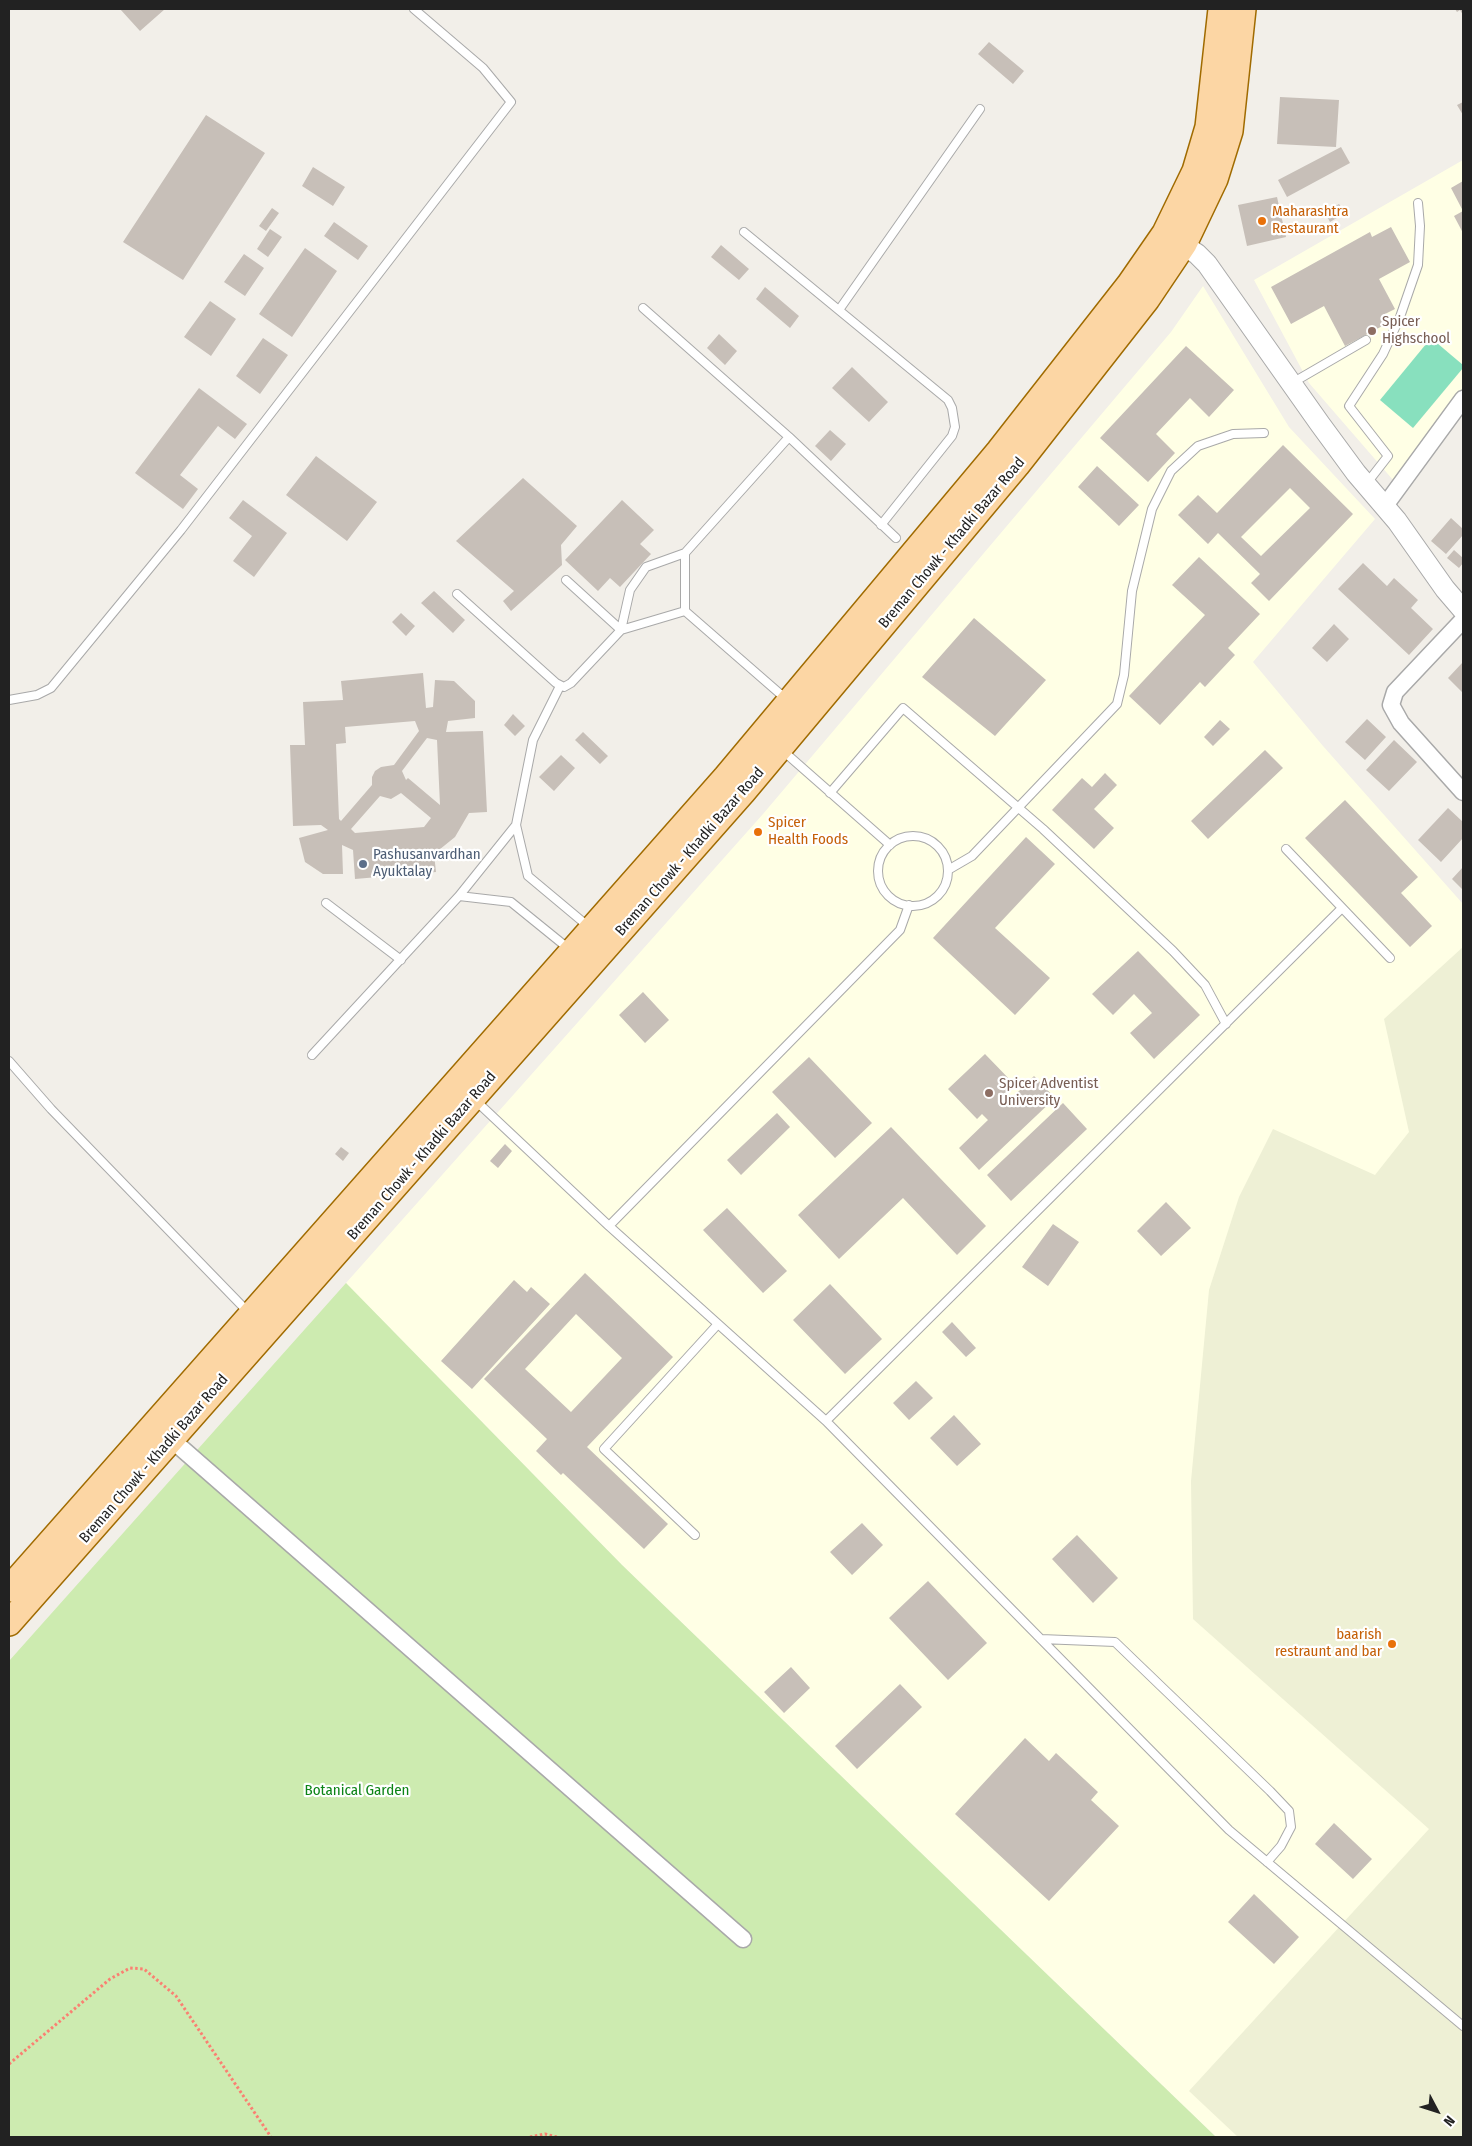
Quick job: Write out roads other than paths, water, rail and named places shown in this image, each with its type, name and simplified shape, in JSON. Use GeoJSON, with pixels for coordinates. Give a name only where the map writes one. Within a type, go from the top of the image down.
{"type":"FeatureCollection","features":[{"type":"Feature","properties":{"kind":"main road","name":"Breman Chowk - Khadki Bazar Road"},"geometry":{"type":"LineString","coordinates":[[9,1590],[572,952],[771,741],[1017,465],[1147,299],[1175,239],[1208,127],[1221,9]]}},
{"type":"Feature","properties":{"kind":"main road","name":"Breman Chowk - Khadki Bazar Road"},"geometry":{"type":"LineString","coordinates":[[9,1623],[473,1098],[771,741],[790,702],[999,451],[1129,285],[1175,239],[1216,179],[1230,131],[1243,9]]}},
{"type":"Feature","properties":{"kind":"street"},"geometry":{"type":"LineString","coordinates":[[1175,239],[1207,264],[1291,384],[1445,589],[1463,610]]}},
{"type":"Feature","properties":{"kind":"street"},"geometry":{"type":"LineString","coordinates":[[1384,507],[1463,399]]}},
{"type":"Feature","properties":{"kind":"street"},"geometry":{"type":"LineString","coordinates":[[1463,620],[1395,692],[1390,705],[1401,723],[1463,792]]}},
{"type":"Feature","properties":{"kind":"street"},"geometry":{"type":"LineString","coordinates":[[171,1439],[743,1939]]}},
{"type":"Feature","properties":{"kind":"lane"},"geometry":{"type":"LineString","coordinates":[[9,700],[37,695],[51,688],[181,530],[511,102],[483,68],[414,9]]}},
{"type":"Feature","properties":{"kind":"lane"},"geometry":{"type":"LineString","coordinates":[[839,310],[980,109]]}},
{"type":"Feature","properties":{"kind":"lane"},"geometry":{"type":"LineString","coordinates":[[1366,485],[1388,456],[1349,406],[1383,354],[1400,317],[1418,265],[1420,226],[1418,203]]}},
{"type":"Feature","properties":{"kind":"lane"},"geometry":{"type":"LineString","coordinates":[[744,232],[948,400],[954,417],[952,436],[881,525]]}},
{"type":"Feature","properties":{"kind":"lane"},"geometry":{"type":"LineString","coordinates":[[643,308],[790,437],[896,538]]}},
{"type":"Feature","properties":{"kind":"lane"},"geometry":{"type":"LineString","coordinates":[[1291,384],[1366,340]]}},
{"type":"Feature","properties":{"kind":"lane"},"geometry":{"type":"LineString","coordinates":[[948,870],[972,856],[1117,704],[1124,675],[1132,591],[1152,509],[1171,471],[1198,446],[1233,434],[1264,432]]}},
{"type":"Feature","properties":{"kind":"lane"},"geometry":{"type":"LineString","coordinates":[[621,630],[630,590],[646,567],[685,553],[790,437]]}},
{"type":"Feature","properties":{"kind":"lane"},"geometry":{"type":"LineString","coordinates":[[685,553],[685,611],[790,702]]}},
{"type":"Feature","properties":{"kind":"lane"},"geometry":{"type":"LineString","coordinates":[[566,580],[621,630]]}},
{"type":"Feature","properties":{"kind":"lane"},"geometry":{"type":"LineString","coordinates":[[457,594],[560,686],[564,687],[571,683],[621,630],[685,611]]}},
{"type":"Feature","properties":{"kind":"lane"},"geometry":{"type":"LineString","coordinates":[[560,686],[534,740],[516,825],[528,876],[592,930]]}},
{"type":"Feature","properties":{"kind":"lane"},"geometry":{"type":"LineString","coordinates":[[830,792],[902,708],[1043,829],[1173,951],[1205,985],[1226,1024]]}},
{"type":"Feature","properties":{"kind":"lane"},"geometry":{"type":"LineString","coordinates":[[771,741],[890,845]]}},
{"type":"Feature","properties":{"kind":"lane"},"geometry":{"type":"LineString","coordinates":[[312,1056],[459,896],[516,825]]}},
{"type":"Feature","properties":{"kind":"lane"},"geometry":{"type":"LineString","coordinates":[[907,836],[917,836],[927,838],[942,851],[948,870],[947,880],[936,896],[919,905],[909,905],[891,898],[880,882],[880,862],[883,853],[890,845],[907,836]]}},
{"type":"Feature","properties":{"kind":"lane"},"geometry":{"type":"LineString","coordinates":[[1286,849],[1341,909],[1390,958]]}},
{"type":"Feature","properties":{"kind":"lane"},"geometry":{"type":"LineString","coordinates":[[459,896],[511,902],[572,952]]}},
{"type":"Feature","properties":{"kind":"lane"},"geometry":{"type":"LineString","coordinates":[[326,903],[401,960]]}},
{"type":"Feature","properties":{"kind":"lane"},"geometry":{"type":"LineString","coordinates":[[610,1226],[900,930],[909,905]]}},
{"type":"Feature","properties":{"kind":"lane"},"geometry":{"type":"LineString","coordinates":[[826,1421],[1341,909]]}},
{"type":"Feature","properties":{"kind":"lane"},"geometry":{"type":"LineString","coordinates":[[9,1061],[51,1110],[251,1315]]}},
{"type":"Feature","properties":{"kind":"lane"},"geometry":{"type":"LineString","coordinates":[[473,1098],[610,1226],[826,1421],[1229,1830],[1463,2026]]}},
{"type":"Feature","properties":{"kind":"lane"},"geometry":{"type":"LineString","coordinates":[[695,1536],[604,1449],[718,1324]]}},
{"type":"Feature","properties":{"kind":"lane"},"geometry":{"type":"LineString","coordinates":[[1041,1639],[1115,1642],[1270,1791],[1290,1811],[1291,1827],[1281,1846],[1267,1862]]}},
{"type":"Feature","properties":{"kind":"place","name":"Maharashtra Restaurant"},"geometry":{"type":"Point","coordinates":[1262,221]}},
{"type":"Feature","properties":{"kind":"place","name":"Spicer Highschool"},"geometry":{"type":"Point","coordinates":[1372,331]}},
{"type":"Feature","properties":{"kind":"place","name":"Spicer Health Foods"},"geometry":{"type":"Point","coordinates":[758,832]}},
{"type":"Feature","properties":{"kind":"place","name":"Pashusanvardhan Ayuktalay"},"geometry":{"type":"Point","coordinates":[363,864]}},
{"type":"Feature","properties":{"kind":"place","name":"Spicer Adventist University"},"geometry":{"type":"Point","coordinates":[989,1093]}},
{"type":"Feature","properties":{"kind":"place","name":"baarish restraunt and bar"},"geometry":{"type":"Point","coordinates":[1392,1644]}},
{"type":"Feature","properties":{"kind":"park label","name":"Botanical Garden"},"geometry":{"type":"Point","coordinates":[357,1791]}}]}
